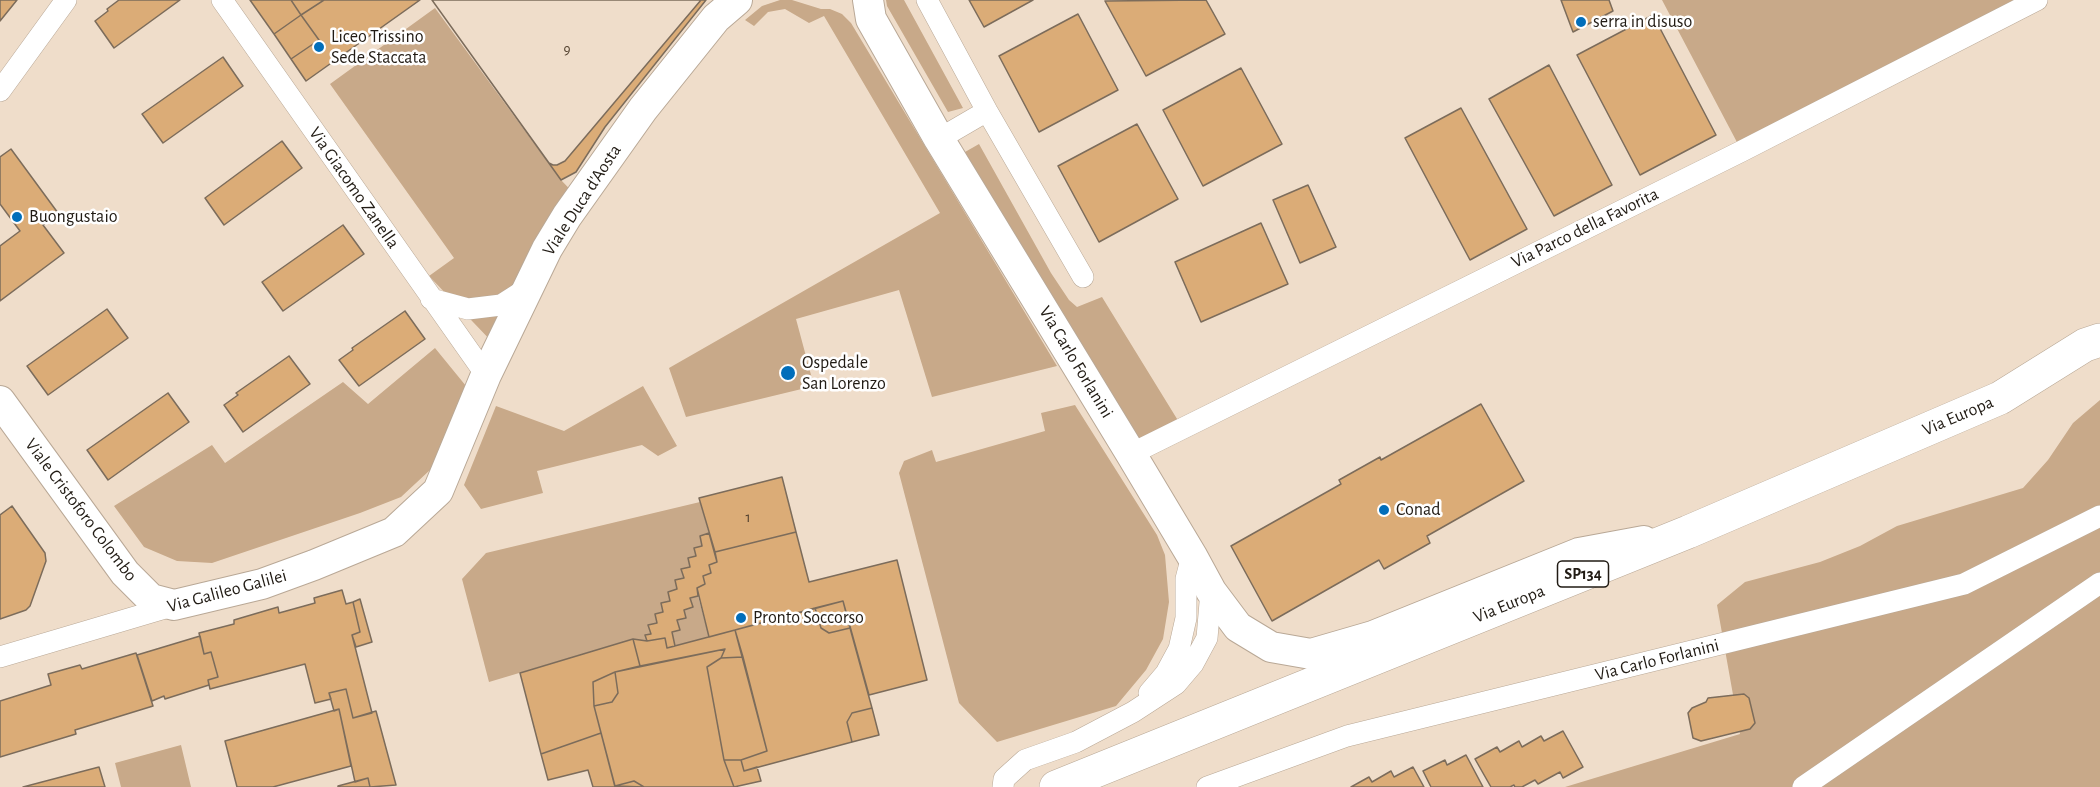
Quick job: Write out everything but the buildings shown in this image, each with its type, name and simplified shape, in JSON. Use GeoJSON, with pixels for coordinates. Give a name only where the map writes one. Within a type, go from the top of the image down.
{"type":"FeatureCollection","features":[{"type":"Feature","properties":{"kind":"main road","name":"Via Europa"},"geometry":{"type":"LineString","coordinates":[[1056,787],[1688,532],[2000,398],[2095,339]]}},
{"type":"Feature","properties":{"kind":"street"},"geometry":{"type":"LineString","coordinates":[[0,91],[66,0]]}},
{"type":"Feature","properties":{"kind":"street","name":"Via Giacomo Zanella"},"geometry":{"type":"LineString","coordinates":[[222,0],[486,375]]}},
{"type":"Feature","properties":{"kind":"street","name":"Viale Duca d'Aosta"},"geometry":{"type":"LineString","coordinates":[[438,491],[486,375],[547,249],[567,216],[643,109],[716,18],[737,0]]}},
{"type":"Feature","properties":{"kind":"street"},"geometry":{"type":"LineString","coordinates":[[847,0],[870,10]]}},
{"type":"Feature","properties":{"kind":"street"},"geometry":{"type":"LineString","coordinates":[[927,0],[987,111],[1083,276]]}},
{"type":"Feature","properties":{"kind":"street","name":"Via Parco della Favorita"},"geometry":{"type":"LineString","coordinates":[[1131,454],[1191,422],[1742,151],[2037,0]]}},
{"type":"Feature","properties":{"kind":"street","name":"Via Carlo Forlanini"},"geometry":{"type":"LineString","coordinates":[[870,10],[939,139],[1131,454],[1192,556],[1210,591],[1238,627],[1271,647],[1311,654],[1373,636],[1579,553],[1688,532]]}},
{"type":"Feature","properties":{"kind":"street"},"geometry":{"type":"LineString","coordinates":[[939,139],[987,111]]}},
{"type":"Feature","properties":{"kind":"street"},"geometry":{"type":"LineString","coordinates":[[431,299],[468,309],[501,305],[529,287]]}},
{"type":"Feature","properties":{"kind":"street","name":"Viale Cristoforo Colombo"},"geometry":{"type":"LineString","coordinates":[[0,401],[125,573],[151,598],[174,605]]}},
{"type":"Feature","properties":{"kind":"street","name":"Via Galileo Galilei"},"geometry":{"type":"LineString","coordinates":[[0,657],[111,622],[262,584],[314,565],[394,532],[438,491]]}},
{"type":"Feature","properties":{"kind":"street","name":"Via Carlo Forlanini"},"geometry":{"type":"LineString","coordinates":[[1208,787],[1240,780],[1347,736],[1964,584],[2100,516]]}},
{"type":"Feature","properties":{"kind":"street"},"geometry":{"type":"LineString","coordinates":[[1133,712],[1166,673],[1179,649],[1186,618],[1186,579],[1192,556]]}},
{"type":"Feature","properties":{"kind":"street"},"geometry":{"type":"LineString","coordinates":[[1803,787],[2100,583]]}},
{"type":"Feature","properties":{"kind":"street"},"geometry":{"type":"LineString","coordinates":[[1003,787],[1004,779],[1025,760],[1076,742],[1133,712],[1176,684],[1193,664],[1207,638],[1210,621],[1210,591]]}},
{"type":"Feature","properties":{"kind":"shaded area"},"geometry":{"type":"Polygon","coordinates":[[[780,0],[792,0],[821,9],[830,9],[842,14],[851,23],[1057,366],[932,397],[899,290],[796,319],[814,386],[686,417],[669,368],[940,213],[824,16],[809,23],[785,9],[768,12],[754,26],[745,20],[762,6],[780,0]]]}},
{"type":"Feature","properties":{"kind":"shaded area"},"geometry":{"type":"Polygon","coordinates":[[[886,0],[904,0],[963,108],[948,112],[887,6],[886,0]]]}},
{"type":"Feature","properties":{"kind":"shaded area"},"geometry":{"type":"Polygon","coordinates":[[[1662,0],[2015,0],[1739,146],[1662,0]]]}},
{"type":"Feature","properties":{"kind":"shaded area"},"geometry":{"type":"Polygon","coordinates":[[[435,8],[561,180],[584,204],[495,345],[429,276],[454,258],[330,84],[435,8]]]}},
{"type":"Feature","properties":{"kind":"shaded area"},"geometry":{"type":"Polygon","coordinates":[[[979,144],[1051,273],[1069,300],[1077,307],[1102,297],[1182,427],[1134,450],[958,156],[979,144]]]}},
{"type":"Feature","properties":{"kind":"shaded area"},"geometry":{"type":"Polygon","coordinates":[[[435,348],[466,386],[430,470],[401,497],[212,563],[177,561],[144,547],[114,506],[212,445],[225,463],[343,382],[368,404],[435,348]]]}},
{"type":"Feature","properties":{"kind":"shaded area"},"geometry":{"type":"Polygon","coordinates":[[[643,386],[677,446],[658,456],[642,445],[537,471],[543,493],[481,509],[464,485],[496,406],[564,431],[643,386]]]}},
{"type":"Feature","properties":{"kind":"shaded area"},"geometry":{"type":"Polygon","coordinates":[[[2100,400],[2100,787],[1565,787],[1740,734],[1717,605],[1745,582],[1820,562],[1860,546],[1897,526],[2023,488],[2048,460],[2073,423],[2100,400]]]}},
{"type":"Feature","properties":{"kind":"shaded area"},"geometry":{"type":"Polygon","coordinates":[[[1075,405],[1157,535],[1165,555],[1169,602],[1163,639],[1146,670],[1116,706],[997,742],[959,703],[899,473],[904,461],[932,450],[936,462],[1045,431],[1041,413],[1075,405]]]}},
{"type":"Feature","properties":{"kind":"shaded area"},"geometry":{"type":"Polygon","coordinates":[[[700,502],[709,533],[700,536],[702,546],[694,548],[696,556],[688,558],[690,567],[682,569],[684,578],[675,580],[677,589],[668,592],[670,601],[661,603],[663,612],[655,614],[657,623],[649,625],[651,634],[645,635],[647,641],[633,639],[489,682],[462,579],[486,553],[700,502]]]}},
{"type":"Feature","properties":{"kind":"shaded area"},"geometry":{"type":"Polygon","coordinates":[[[698,596],[709,637],[675,646],[672,632],[677,620],[686,618],[684,610],[693,607],[690,598],[698,596]]]}},
{"type":"Feature","properties":{"kind":"shaded area"},"geometry":{"type":"Polygon","coordinates":[[[181,745],[191,787],[121,787],[115,763],[181,745]]]}},
{"type":"Feature","properties":{"kind":"place","name":"serra in disuso"},"geometry":{"type":"Point","coordinates":[1581,22]}},
{"type":"Feature","properties":{"kind":"place","name":"Liceo Trissino Sede Staccata"},"geometry":{"type":"Point","coordinates":[319,47]}},
{"type":"Feature","properties":{"kind":"place","name":"Buongustaio"},"geometry":{"type":"Point","coordinates":[17,217]}},
{"type":"Feature","properties":{"kind":"place","name":"Ospedale San Lorenzo"},"geometry":{"type":"Point","coordinates":[788,373]}},
{"type":"Feature","properties":{"kind":"place","name":"Conad"},"geometry":{"type":"Point","coordinates":[1384,510]}},
{"type":"Feature","properties":{"kind":"place","name":"Pronto Soccorso"},"geometry":{"type":"Point","coordinates":[741,618]}}]}
